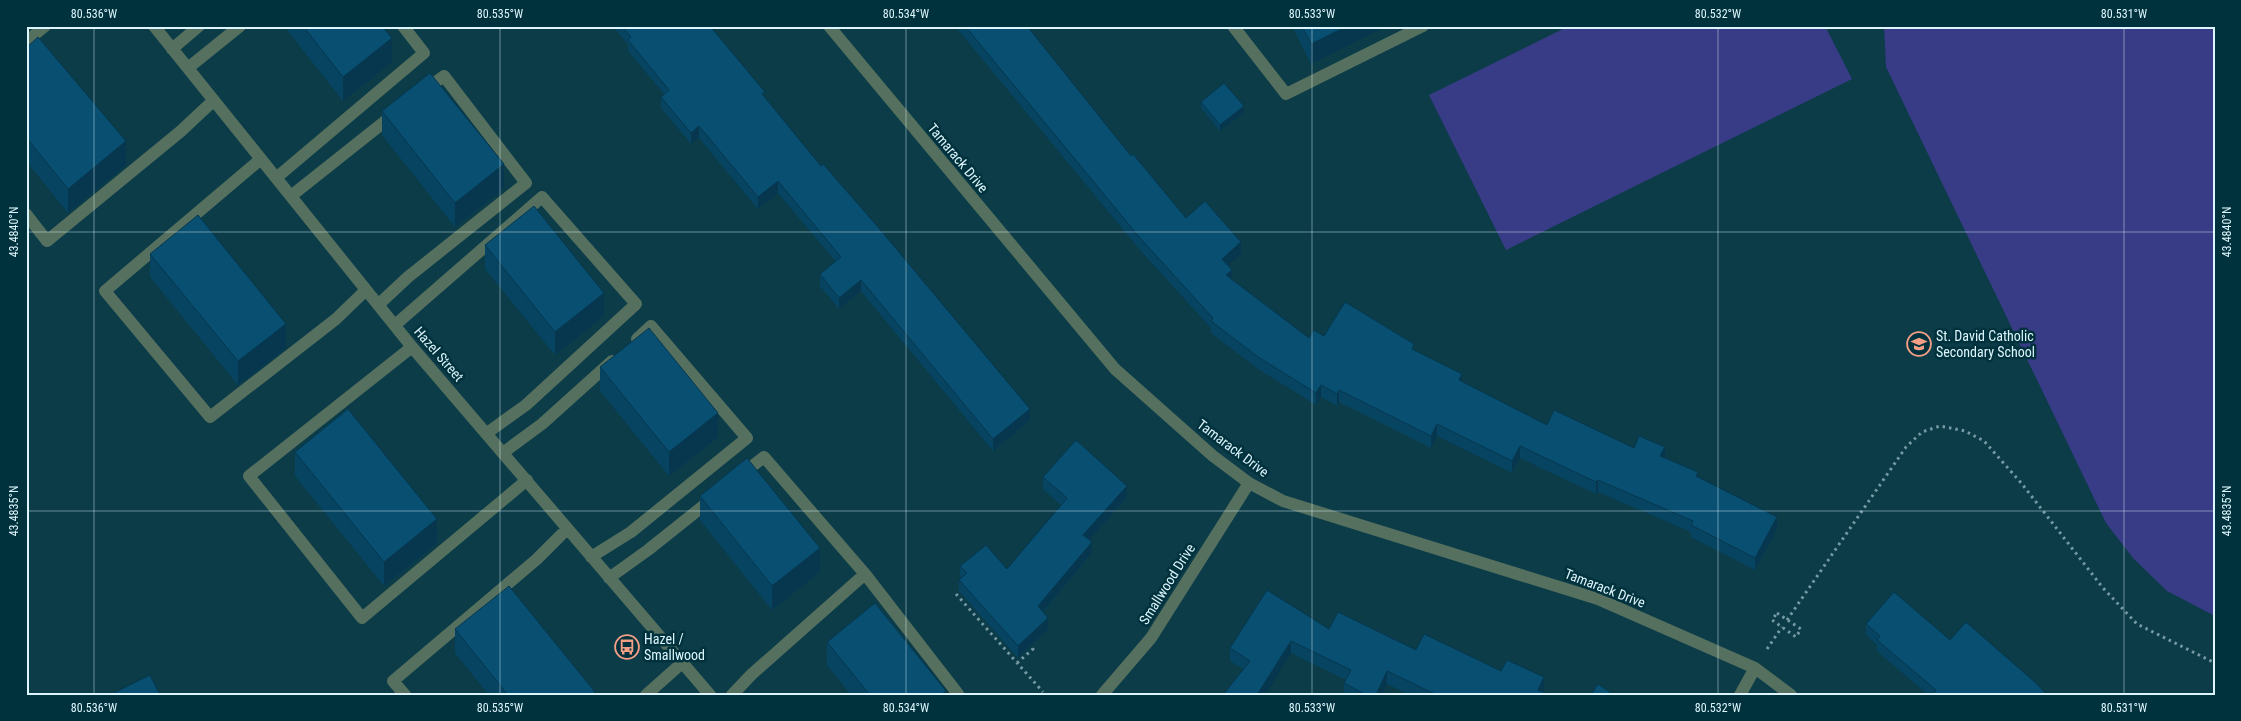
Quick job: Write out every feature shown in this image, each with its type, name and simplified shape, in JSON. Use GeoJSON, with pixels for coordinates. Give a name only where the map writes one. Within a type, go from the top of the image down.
{"type":"FeatureCollection","features":[{"type":"Feature","properties":{"kind":"street"},"geometry":{"type":"LineString","coordinates":[[26,42],[45,26]]}},
{"type":"Feature","properties":{"kind":"street","name":"Hazel Street"},"geometry":{"type":"LineString","coordinates":[[154,26],[394,325],[710,695]]}},
{"type":"Feature","properties":{"kind":"street"},"geometry":{"type":"LineString","coordinates":[[172,49],[199,26]]}},
{"type":"Feature","properties":{"kind":"street"},"geometry":{"type":"LineString","coordinates":[[188,68],[240,26]]}},
{"type":"Feature","properties":{"kind":"street"},"geometry":{"type":"LineString","coordinates":[[276,178],[424,53],[403,26]]}},
{"type":"Feature","properties":{"kind":"street","name":"Tamarack Drive"},"geometry":{"type":"LineString","coordinates":[[830,26],[1115,369],[1213,456],[1249,483],[1283,501],[1598,599],[1755,668],[1791,695]]}},
{"type":"Feature","properties":{"kind":"street"},"geometry":{"type":"LineString","coordinates":[[1233,26],[1286,94],[1423,26]]}},
{"type":"Feature","properties":{"kind":"street"},"geometry":{"type":"LineString","coordinates":[[291,196],[444,76],[526,183],[408,277],[378,305]]}},
{"type":"Feature","properties":{"kind":"street"},"geometry":{"type":"LineString","coordinates":[[26,214],[47,241],[181,131],[213,101]]}},
{"type":"Feature","properties":{"kind":"street"},"geometry":{"type":"LineString","coordinates":[[260,159],[105,291],[210,417],[336,319],[366,290]]}},
{"type":"Feature","properties":{"kind":"street"},"geometry":{"type":"LineString","coordinates":[[394,325],[542,197],[636,304],[526,405],[488,433]]}},
{"type":"Feature","properties":{"kind":"street"},"geometry":{"type":"LineString","coordinates":[[504,452],[542,424],[651,326],[747,438],[631,532],[591,557]]}},
{"type":"Feature","properties":{"kind":"street"},"geometry":{"type":"LineString","coordinates":[[412,346],[249,476],[362,618],[527,480]]}},
{"type":"Feature","properties":{"kind":"street"},"geometry":{"type":"LineString","coordinates":[[609,578],[648,550],[764,457],[866,574],[958,694]]}},
{"type":"Feature","properties":{"kind":"street","name":"Smallwood Drive"},"geometry":{"type":"LineString","coordinates":[[1102,695],[1151,638],[1249,483]]}},
{"type":"Feature","properties":{"kind":"street"},"geometry":{"type":"LineString","coordinates":[[405,695],[393,680],[537,559],[568,529]]}},
{"type":"Feature","properties":{"kind":"street"},"geometry":{"type":"LineString","coordinates":[[732,695],[752,674],[866,574]]}},
{"type":"Feature","properties":{"kind":"street"},"geometry":{"type":"LineString","coordinates":[[646,695],[682,663]]}},
{"type":"Feature","properties":{"kind":"street"},"geometry":{"type":"LineString","coordinates":[[1740,695],[1755,668]]}},
{"type":"Feature","properties":{"kind":"path"},"geometry":{"type":"LineString","coordinates":[[1787,620],[1906,448],[1922,432],[1940,426],[1965,431],[1984,441],[2022,484],[2103,588],[2137,624],[2215,663]]}},
{"type":"Feature","properties":{"kind":"path"},"geometry":{"type":"LineString","coordinates":[[956,594],[1043,692]]}},
{"type":"Feature","properties":{"kind":"path"},"geometry":{"type":"LineString","coordinates":[[1777,613],[1787,620],[1801,629],[1796,637],[1772,620],[1777,613]]}},
{"type":"Feature","properties":{"kind":"path"},"geometry":{"type":"LineString","coordinates":[[1017,663],[1033,649],[1030,646]]}},
{"type":"Feature","properties":{"kind":"shaded area"},"geometry":{"type":"Polygon","coordinates":[[[1569,26],[1825,26],[1852,79],[1506,250],[1429,95],[1569,26]]]}},
{"type":"Feature","properties":{"kind":"shaded area"},"geometry":{"type":"Polygon","coordinates":[[[1884,26],[2215,26],[2215,616],[2167,591],[2133,558],[2106,523],[1886,67],[1884,26]]]}},
{"type":"Feature","properties":{"kind":"building"},"geometry":{"type":"Polygon","coordinates":[[[303,26],[382,26],[392,38],[343,77],[303,26]]]}},
{"type":"Feature","properties":{"kind":"building"},"geometry":{"type":"Polygon","coordinates":[[[622,26],[710,26],[765,92],[762,94],[821,166],[823,164],[878,227],[1030,409],[993,439],[861,280],[839,298],[820,274],[841,257],[778,181],[758,197],[699,126],[691,133],[661,97],[669,90],[628,40],[631,37],[622,26]]]}},
{"type":"Feature","properties":{"kind":"building"},"geometry":{"type":"Polygon","coordinates":[[[965,26],[1027,26],[1131,156],[1133,154],[1186,218],[1205,201],[1241,242],[1222,259],[1232,270],[1226,275],[1309,338],[1314,330],[1324,336],[1345,302],[1414,344],[1412,349],[1462,374],[1459,380],[1547,425],[1554,410],[1634,448],[1639,436],[1665,447],[1660,456],[1698,472],[1696,476],[1777,517],[1755,558],[1691,525],[1693,521],[1598,480],[1596,482],[1520,446],[1512,461],[1437,424],[1431,436],[1339,390],[1337,394],[1321,385],[1316,393],[1258,357],[1211,321],[1213,318],[1140,238],[965,26]]]}},
{"type":"Feature","properties":{"kind":"building"},"geometry":{"type":"Polygon","coordinates":[[[1302,26],[1347,26],[1311,44],[1302,26]]]}},
{"type":"Feature","properties":{"kind":"building"},"geometry":{"type":"Polygon","coordinates":[[[38,37],[126,141],[68,189],[26,137],[26,48],[38,37]]]}},
{"type":"Feature","properties":{"kind":"building"},"geometry":{"type":"Polygon","coordinates":[[[430,73],[504,164],[455,203],[382,111],[430,73]]]}},
{"type":"Feature","properties":{"kind":"building"},"geometry":{"type":"Polygon","coordinates":[[[1224,83],[1244,106],[1220,125],[1201,102],[1224,83]]]}},
{"type":"Feature","properties":{"kind":"building"},"geometry":{"type":"Polygon","coordinates":[[[534,206],[604,293],[555,332],[485,245],[534,206]]]}},
{"type":"Feature","properties":{"kind":"building"},"geometry":{"type":"Polygon","coordinates":[[[198,215],[286,324],[238,361],[150,254],[198,215]]]}},
{"type":"Feature","properties":{"kind":"building"},"geometry":{"type":"Polygon","coordinates":[[[649,328],[718,413],[669,452],[600,367],[649,328]]]}},
{"type":"Feature","properties":{"kind":"building"},"geometry":{"type":"Polygon","coordinates":[[[348,409],[437,519],[384,562],[295,452],[348,409]]]}},
{"type":"Feature","properties":{"kind":"building"},"geometry":{"type":"Polygon","coordinates":[[[1076,440],[1127,486],[1083,535],[1092,542],[1038,606],[1048,618],[1018,646],[959,580],[967,573],[960,566],[986,545],[1007,569],[1067,498],[1043,477],[1076,440]]]}},
{"type":"Feature","properties":{"kind":"building"},"geometry":{"type":"Polygon","coordinates":[[[747,458],[820,548],[772,586],[700,496],[747,458]]]}},
{"type":"Feature","properties":{"kind":"building"},"geometry":{"type":"Polygon","coordinates":[[[509,586],[595,692],[592,695],[508,695],[455,629],[509,586]]]}},
{"type":"Feature","properties":{"kind":"building"},"geometry":{"type":"Polygon","coordinates":[[[1267,590],[1329,629],[1338,612],[1416,650],[1424,634],[1501,671],[1507,660],[1544,677],[1538,690],[1550,695],[1437,695],[1387,671],[1376,695],[1366,695],[1344,683],[1351,670],[1291,641],[1257,695],[1223,695],[1250,661],[1230,648],[1267,590]]]}},
{"type":"Feature","properties":{"kind":"building"},"geometry":{"type":"Polygon","coordinates":[[[1894,592],[1950,640],[1966,622],[2047,695],[1934,695],[1936,690],[1877,640],[1880,636],[1866,624],[1894,592]]]}},
{"type":"Feature","properties":{"kind":"building"},"geometry":{"type":"Polygon","coordinates":[[[875,603],[946,691],[941,695],[870,695],[827,642],[875,603]]]}},
{"type":"Feature","properties":{"kind":"building"},"geometry":{"type":"Polygon","coordinates":[[[150,675],[160,695],[110,695],[150,675]]]}},
{"type":"Feature","properties":{"kind":"building"},"geometry":{"type":"Polygon","coordinates":[[[1598,684],[1614,695],[1591,695],[1598,684]]]}},
{"type":"Feature","properties":{"kind":"place","name":"St. David Catholic Secondary School"},"geometry":{"type":"Point","coordinates":[1919,344]}},
{"type":"Feature","properties":{"kind":"place","name":"Hazel / Smallwood"},"geometry":{"type":"Point","coordinates":[627,647]}}]}
